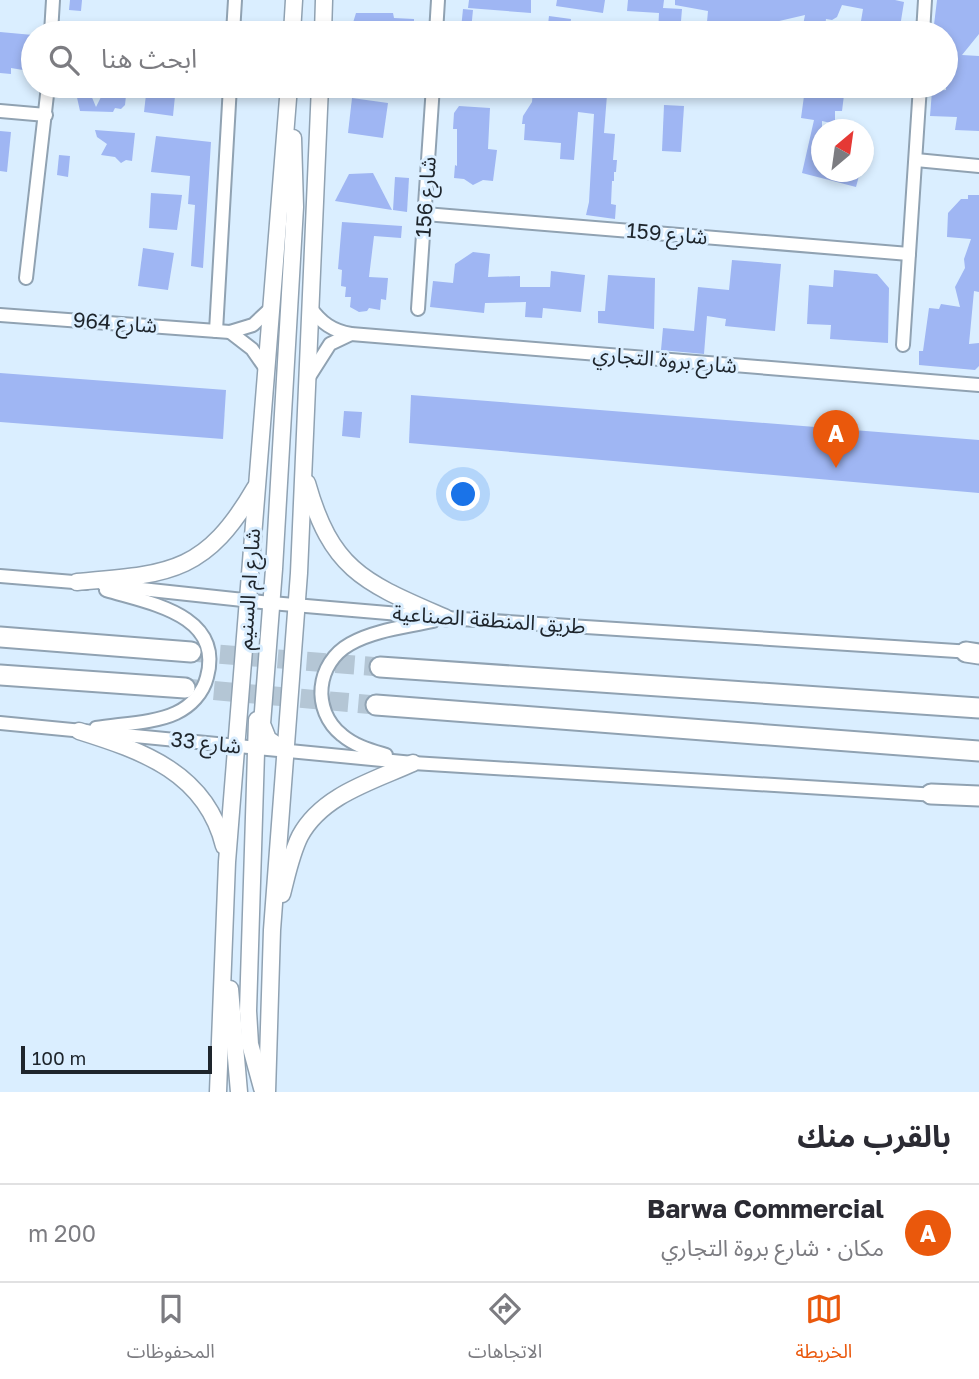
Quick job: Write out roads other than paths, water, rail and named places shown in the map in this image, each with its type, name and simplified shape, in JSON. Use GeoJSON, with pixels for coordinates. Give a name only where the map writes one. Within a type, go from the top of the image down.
{"type":"FeatureCollection","features":[{"type":"Feature","properties":{"kind":"highway"},"geometry":{"type":"LineString","coordinates":[[0,637],[191,652]]}},
{"type":"Feature","properties":{"kind":"highway"},"geometry":{"type":"LineString","coordinates":[[380,667],[979,708]]}},
{"type":"Feature","properties":{"kind":"highway"},"geometry":{"type":"LineString","coordinates":[[0,675],[185,688]]}},
{"type":"Feature","properties":{"kind":"highway"},"geometry":{"type":"LineString","coordinates":[[376,705],[979,751]]}},
{"type":"Feature","properties":{"kind":"highway"},"geometry":{"type":"LineString","coordinates":[[931,794],[979,797]]}},
{"type":"Feature","properties":{"kind":"main road"},"geometry":{"type":"LineString","coordinates":[[293,21],[294,0]]}},
{"type":"Feature","properties":{"kind":"main road"},"geometry":{"type":"LineString","coordinates":[[323,21],[324,0]]}},
{"type":"Feature","properties":{"kind":"main road","name":"شارع ام السنيم"},"geometry":{"type":"LineString","coordinates":[[218,1092],[226,862],[241,707],[247,600],[288,98]]}},
{"type":"Feature","properties":{"kind":"main road"},"geometry":{"type":"LineString","coordinates":[[284,750],[268,739],[262,724],[295,207],[295,161],[290,98]]}},
{"type":"Feature","properties":{"kind":"main road"},"geometry":{"type":"LineString","coordinates":[[265,1092],[272,930],[296,606],[319,98]]}},
{"type":"Feature","properties":{"kind":"main road"},"geometry":{"type":"LineString","coordinates":[[303,468],[320,525],[344,560],[374,584],[446,618]]}},
{"type":"Feature","properties":{"kind":"main road"},"geometry":{"type":"LineString","coordinates":[[77,582],[155,573],[193,559],[208,550],[230,527],[258,483]]}},
{"type":"Feature","properties":{"kind":"main road"},"geometry":{"type":"LineString","coordinates":[[247,600],[257,605],[263,618],[248,1011],[250,1044],[265,1092]]}},
{"type":"Feature","properties":{"kind":"main road"},"geometry":{"type":"LineString","coordinates":[[79,731],[143,753],[171,769],[194,788],[218,828],[226,862]]}},
{"type":"Feature","properties":{"kind":"main road"},"geometry":{"type":"LineString","coordinates":[[272,930],[292,856],[300,836],[311,820],[324,807],[345,794],[413,763]]}},
{"type":"Feature","properties":{"kind":"main road"},"geometry":{"type":"LineString","coordinates":[[224,928],[239,1092]]}},
{"type":"Feature","properties":{"kind":"street"},"geometry":{"type":"LineString","coordinates":[[52,21],[53,0]]}},
{"type":"Feature","properties":{"kind":"street"},"geometry":{"type":"LineString","coordinates":[[234,21],[236,0]]}},
{"type":"Feature","properties":{"kind":"street"},"geometry":{"type":"LineString","coordinates":[[437,21],[438,0]]}},
{"type":"Feature","properties":{"kind":"street"},"geometry":{"type":"LineString","coordinates":[[924,21],[925,0]]}},
{"type":"Feature","properties":{"kind":"street"},"geometry":{"type":"LineString","coordinates":[[26,278],[47,98]]}},
{"type":"Feature","properties":{"kind":"street"},"geometry":{"type":"LineString","coordinates":[[216,331],[229,98]]}},
{"type":"Feature","properties":{"kind":"street","name":"شارع 156"},"geometry":{"type":"LineString","coordinates":[[418,309],[432,98]]}},
{"type":"Feature","properties":{"kind":"street"},"geometry":{"type":"LineString","coordinates":[[903,345],[919,98]]}},
{"type":"Feature","properties":{"kind":"street"},"geometry":{"type":"LineString","coordinates":[[0,111],[46,115]]}},
{"type":"Feature","properties":{"kind":"street"},"geometry":{"type":"LineString","coordinates":[[916,160],[979,166]]}},
{"type":"Feature","properties":{"kind":"street","name":"شارع 159"},"geometry":{"type":"LineString","coordinates":[[425,214],[909,254]]}},
{"type":"Feature","properties":{"kind":"street","name":"شارع بروة التجاري"},"geometry":{"type":"LineString","coordinates":[[310,307],[316,316],[332,329],[351,334],[979,385]]}},
{"type":"Feature","properties":{"kind":"street","name":"شارع 964"},"geometry":{"type":"LineString","coordinates":[[0,315],[230,332],[253,324],[270,309]]}},
{"type":"Feature","properties":{"kind":"street"},"geometry":{"type":"LineString","coordinates":[[230,332],[252,349],[266,369]]}},
{"type":"Feature","properties":{"kind":"street"},"geometry":{"type":"LineString","coordinates":[[308,379],[330,344],[351,334]]}},
{"type":"Feature","properties":{"kind":"street","name":"طريق المنطقة الصناعية"},"geometry":{"type":"LineString","coordinates":[[0,576],[296,606],[446,618],[975,653]]}},
{"type":"Feature","properties":{"kind":"street"},"geometry":{"type":"LineString","coordinates":[[77,582],[166,608],[186,617],[202,635],[209,653],[202,691],[191,704],[176,713],[79,731]]}},
{"type":"Feature","properties":{"kind":"street"},"geometry":{"type":"LineString","coordinates":[[446,618],[351,643],[330,661],[323,676],[322,703],[335,729],[358,746],[413,763],[931,794]]}},
{"type":"Feature","properties":{"kind":"street","name":"شارع 33"},"geometry":{"type":"LineString","coordinates":[[0,723],[413,763]]}},
{"type":"Feature","properties":{"kind":"tunnel"},"geometry":{"type":"LineString","coordinates":[[191,652],[380,667]]}},
{"type":"Feature","properties":{"kind":"tunnel"},"geometry":{"type":"LineString","coordinates":[[185,688],[376,705]]}},
{"type":"Feature","properties":{"kind":"place","name":"Barwa Commercial"},"geometry":{"type":"Point","coordinates":[836,468]}}]}
